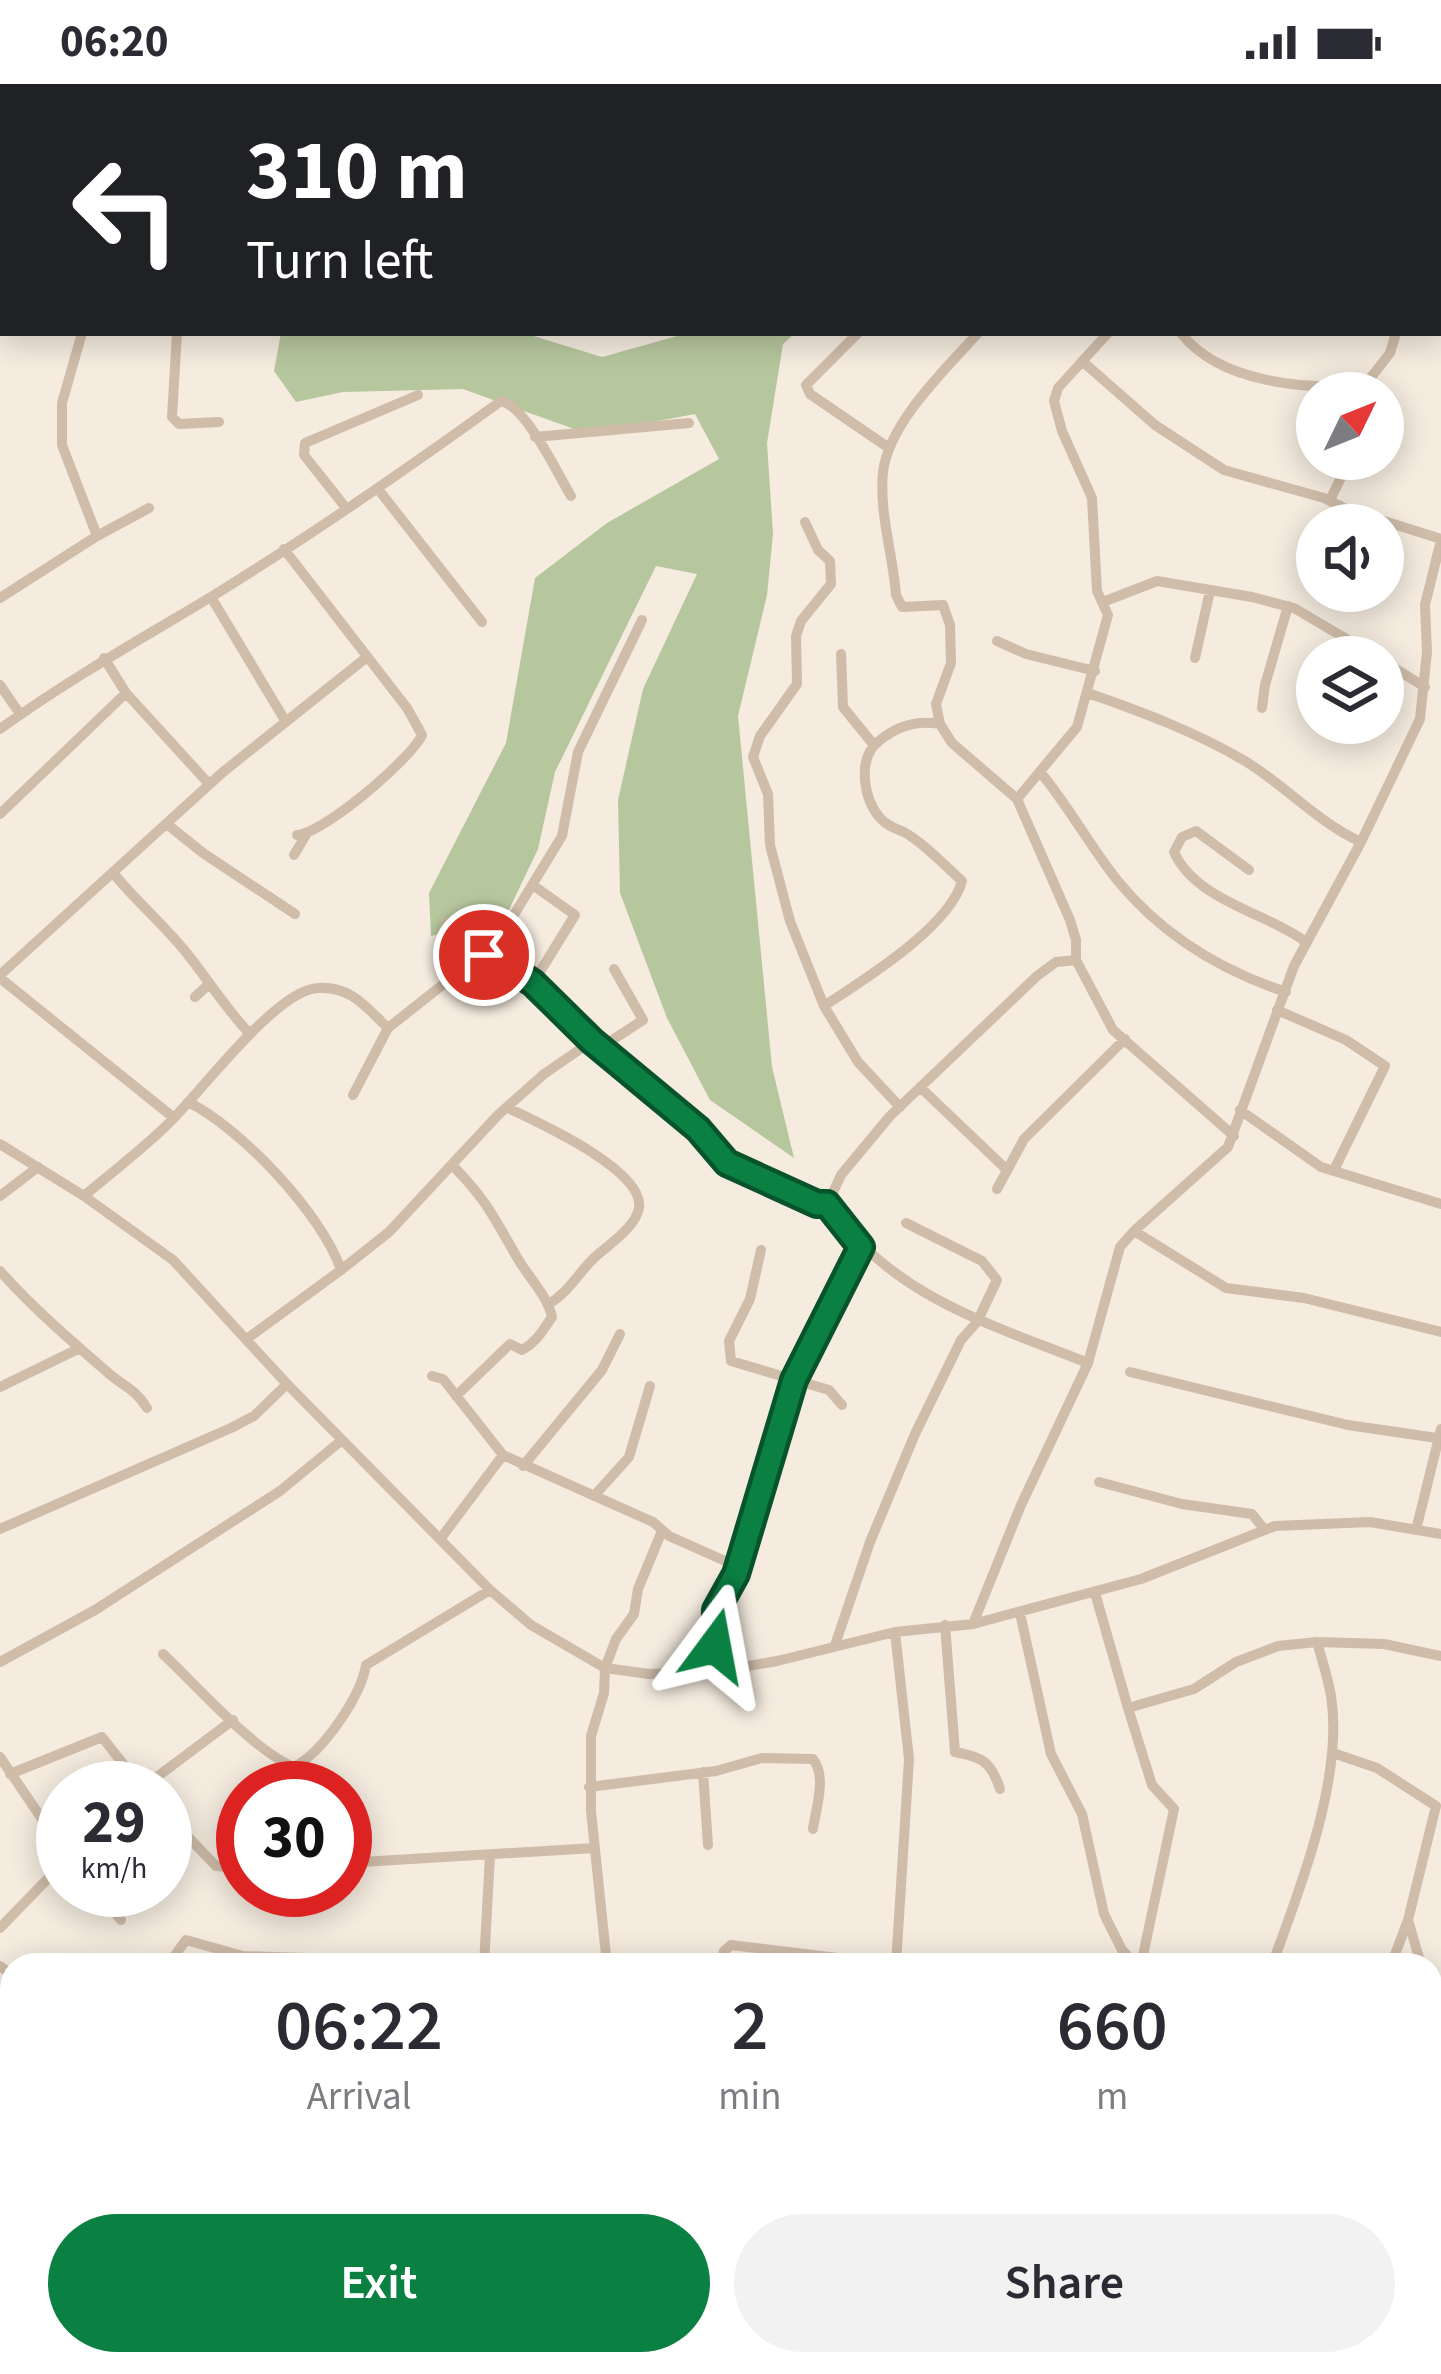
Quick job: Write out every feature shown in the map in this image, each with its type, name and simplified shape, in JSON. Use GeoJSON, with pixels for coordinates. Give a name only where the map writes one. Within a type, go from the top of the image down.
{"type":"FeatureCollection","features":[{"type":"Feature","properties":{"kind":"street"},"geometry":{"type":"LineString","coordinates":[[81,336],[62,403],[62,445],[97,536]]}},
{"type":"Feature","properties":{"kind":"street"},"geometry":{"type":"LineString","coordinates":[[177,336],[172,417],[179,424],[219,422]]}},
{"type":"Feature","properties":{"kind":"street"},"geometry":{"type":"LineString","coordinates":[[855,336],[806,385],[810,394],[889,448]]}},
{"type":"Feature","properties":{"kind":"street"},"geometry":{"type":"LineString","coordinates":[[975,336],[935,380],[889,448],[883,474],[896,595],[902,607],[943,605],[950,625],[951,663],[936,704],[940,724],[952,743],[1017,799],[1070,920],[1076,960],[1113,1030],[1234,1136]]}},
{"type":"Feature","properties":{"kind":"street"},"geometry":{"type":"LineString","coordinates":[[1017,799],[1077,727],[1108,615],[1096,591],[1092,498],[1054,410],[1058,388],[1105,336]]}},
{"type":"Feature","properties":{"kind":"street"},"geometry":{"type":"LineString","coordinates":[[1184,336],[1200,353],[1254,376],[1296,381]]}},
{"type":"Feature","properties":{"kind":"street"},"geometry":{"type":"LineString","coordinates":[[1376,372],[1395,336]]}},
{"type":"Feature","properties":{"kind":"street"},"geometry":{"type":"LineString","coordinates":[[974,1624],[1021,1505],[1088,1364],[1120,1247],[1228,1147],[1306,942],[1420,719],[1425,605],[1441,539],[1224,470],[1155,425],[1082,361]]}},
{"type":"Feature","properties":{"kind":"street"},"geometry":{"type":"LineString","coordinates":[[346,508],[304,454],[305,443],[418,395]]}},
{"type":"Feature","properties":{"kind":"street"},"geometry":{"type":"LineString","coordinates":[[0,729],[104,658],[211,597],[377,489],[501,401],[511,403],[571,496]]}},
{"type":"Feature","properties":{"kind":"street"},"geometry":{"type":"LineString","coordinates":[[535,436],[689,423]]}},
{"type":"Feature","properties":{"kind":"street"},"geometry":{"type":"LineString","coordinates":[[1335,502],[1343,480]]}},
{"type":"Feature","properties":{"kind":"street"},"geometry":{"type":"LineString","coordinates":[[377,489],[482,622]]}},
{"type":"Feature","properties":{"kind":"street"},"geometry":{"type":"LineString","coordinates":[[0,576],[4,595],[149,508]]}},
{"type":"Feature","properties":{"kind":"street"},"geometry":{"type":"LineString","coordinates":[[806,522],[818,550],[830,561],[831,584],[800,621],[797,685],[760,736],[753,757],[768,794],[770,845],[790,921],[824,1006],[850,1050],[900,1108]]}},
{"type":"Feature","properties":{"kind":"street"},"geometry":{"type":"LineString","coordinates":[[284,549],[407,708],[421,739],[331,820],[302,835],[294,855]]}},
{"type":"Feature","properties":{"kind":"street"},"geometry":{"type":"LineString","coordinates":[[1103,602],[1157,581],[1288,606],[1340,636]]}},
{"type":"Feature","properties":{"kind":"street"},"geometry":{"type":"LineString","coordinates":[[1195,658],[1210,591]]}},
{"type":"Feature","properties":{"kind":"street"},"geometry":{"type":"LineString","coordinates":[[211,597],[286,722]]}},
{"type":"Feature","properties":{"kind":"street"},"geometry":{"type":"LineString","coordinates":[[1262,708],[1288,606]]}},
{"type":"Feature","properties":{"kind":"street"},"geometry":{"type":"LineString","coordinates":[[353,1095],[388,1028],[474,960],[490,954],[534,886],[562,836],[578,752],[642,620]]}},
{"type":"Feature","properties":{"kind":"street"},"geometry":{"type":"LineString","coordinates":[[997,641],[1026,654],[1094,671]]}},
{"type":"Feature","properties":{"kind":"street"},"geometry":{"type":"LineString","coordinates":[[841,654],[843,707],[873,744]]}},
{"type":"Feature","properties":{"kind":"street"},"geometry":{"type":"LineString","coordinates":[[174,1118],[0,977],[209,784],[367,657]]}},
{"type":"Feature","properties":{"kind":"street"},"geometry":{"type":"LineString","coordinates":[[104,658],[127,693],[209,784]]}},
{"type":"Feature","properties":{"kind":"street"},"geometry":{"type":"LineString","coordinates":[[1404,674],[1425,687]]}},
{"type":"Feature","properties":{"kind":"street"},"geometry":{"type":"LineString","coordinates":[[0,685],[20,714]]}},
{"type":"Feature","properties":{"kind":"street"},"geometry":{"type":"LineString","coordinates":[[0,814],[127,693]]}},
{"type":"Feature","properties":{"kind":"street"},"geometry":{"type":"LineString","coordinates":[[1088,693],[1155,716],[1245,762],[1337,831],[1361,842]]}},
{"type":"Feature","properties":{"kind":"street"},"geometry":{"type":"LineString","coordinates":[[824,1006],[949,909],[962,881],[908,835],[882,821],[865,788],[864,766],[873,744],[922,721],[940,724]]}},
{"type":"Feature","properties":{"kind":"street"},"geometry":{"type":"LineString","coordinates":[[1041,773],[1115,878],[1178,940],[1252,981],[1286,992]]}},
{"type":"Feature","properties":{"kind":"street"},"geometry":{"type":"LineString","coordinates":[[168,825],[202,854],[295,914]]}},
{"type":"Feature","properties":{"kind":"street"},"geometry":{"type":"LineString","coordinates":[[1249,870],[1196,830],[1182,837],[1174,852],[1190,874],[1249,916],[1287,928],[1306,942]]}},
{"type":"Feature","properties":{"kind":"street"},"geometry":{"type":"LineString","coordinates":[[114,874],[180,945],[250,1034]]}},
{"type":"Feature","properties":{"kind":"street"},"geometry":{"type":"LineString","coordinates":[[533,983],[575,915],[534,886]]}},
{"type":"Feature","properties":{"kind":"street"},"geometry":{"type":"LineString","coordinates":[[446,922],[474,960]]}},
{"type":"Feature","properties":{"kind":"street"},"geometry":{"type":"LineString","coordinates":[[490,954],[533,983],[596,1044],[698,1129],[727,1163],[817,1204],[827,1204]]}},
{"type":"Feature","properties":{"kind":"street"},"geometry":{"type":"LineString","coordinates":[[827,1204],[841,1174],[920,1087],[1037,976],[1055,962],[1076,960]]}},
{"type":"Feature","properties":{"kind":"street"},"geometry":{"type":"LineString","coordinates":[[248,1338],[389,1232],[544,1074],[644,1019],[614,969]]}},
{"type":"Feature","properties":{"kind":"street"},"geometry":{"type":"LineString","coordinates":[[194,997],[209,984]]}},
{"type":"Feature","properties":{"kind":"street"},"geometry":{"type":"LineString","coordinates":[[84,1196],[174,1118],[250,1034],[299,994],[320,987],[352,993],[388,1028]]}},
{"type":"Feature","properties":{"kind":"street"},"geometry":{"type":"LineString","coordinates":[[1277,1010],[1346,1040],[1385,1066],[1334,1170]]}},
{"type":"Feature","properties":{"kind":"street"},"geometry":{"type":"LineString","coordinates":[[997,1189],[1024,1139],[1124,1039]]}},
{"type":"Feature","properties":{"kind":"street"},"geometry":{"type":"LineString","coordinates":[[920,1087],[1006,1169]]}},
{"type":"Feature","properties":{"kind":"street"},"geometry":{"type":"LineString","coordinates":[[188,1102],[234,1131],[294,1196],[332,1249],[341,1270]]}},
{"type":"Feature","properties":{"kind":"street"},"geometry":{"type":"LineString","coordinates":[[508,1108],[607,1162],[633,1187],[640,1203],[638,1214],[618,1237],[549,1304]]}},
{"type":"Feature","properties":{"kind":"street"},"geometry":{"type":"LineString","coordinates":[[1240,1110],[1315,1163],[1441,1204]]}},
{"type":"Feature","properties":{"kind":"street"},"geometry":{"type":"LineString","coordinates":[[0,1144],[173,1260],[490,1591],[531,1625],[605,1668],[649,1674],[713,1672],[895,1632],[974,1624],[1095,1593],[1264,1529],[1356,1522],[1441,1534]]}},
{"type":"Feature","properties":{"kind":"street"},"geometry":{"type":"LineString","coordinates":[[452,1165],[487,1202],[516,1257],[549,1304],[552,1317],[544,1334],[522,1350],[510,1344],[456,1396]]}},
{"type":"Feature","properties":{"kind":"street"},"geometry":{"type":"LineString","coordinates":[[0,1196],[38,1167]]}},
{"type":"Feature","properties":{"kind":"street"},"geometry":{"type":"LineString","coordinates":[[827,1204],[861,1247],[918,1291],[977,1322],[1088,1364]]}},
{"type":"Feature","properties":{"kind":"street"},"geometry":{"type":"LineString","coordinates":[[835,1645],[870,1541],[908,1451],[961,1340],[977,1322],[997,1280],[982,1261],[906,1222]]}},
{"type":"Feature","properties":{"kind":"street"},"geometry":{"type":"LineString","coordinates":[[1134,1231],[1226,1288],[1304,1298],[1441,1332]]}},
{"type":"Feature","properties":{"kind":"street"},"geometry":{"type":"LineString","coordinates":[[713,1672],[716,1610],[736,1569],[794,1380],[861,1247]]}},
{"type":"Feature","properties":{"kind":"street"},"geometry":{"type":"LineString","coordinates":[[761,1250],[750,1299],[730,1342],[731,1361],[829,1390],[842,1406]]}},
{"type":"Feature","properties":{"kind":"street"},"geometry":{"type":"LineString","coordinates":[[0,1271],[29,1303],[122,1385],[136,1391],[147,1408]]}},
{"type":"Feature","properties":{"kind":"street"},"geometry":{"type":"LineString","coordinates":[[523,1466],[602,1370],[620,1334]]}},
{"type":"Feature","properties":{"kind":"street"},"geometry":{"type":"LineString","coordinates":[[0,1387],[80,1348]]}},
{"type":"Feature","properties":{"kind":"street"},"geometry":{"type":"LineString","coordinates":[[1130,1372],[1348,1425],[1439,1433],[1416,1530]]}},
{"type":"Feature","properties":{"kind":"street"},"geometry":{"type":"LineString","coordinates":[[432,1376],[443,1379],[502,1455],[653,1522],[736,1569]]}},
{"type":"Feature","properties":{"kind":"street"},"geometry":{"type":"LineString","coordinates":[[0,1529],[231,1428],[254,1416],[287,1384]]}},
{"type":"Feature","properties":{"kind":"street"},"geometry":{"type":"LineString","coordinates":[[594,1496],[629,1457],[650,1386]]}},
{"type":"Feature","properties":{"kind":"street"},"geometry":{"type":"LineString","coordinates":[[0,1662],[94,1610],[280,1491],[342,1441]]}},
{"type":"Feature","properties":{"kind":"street"},"geometry":{"type":"LineString","coordinates":[[441,1538],[502,1455]]}},
{"type":"Feature","properties":{"kind":"street"},"geometry":{"type":"LineString","coordinates":[[1099,1482],[1182,1504],[1252,1514],[1264,1529]]}},
{"type":"Feature","properties":{"kind":"street"},"geometry":{"type":"LineString","coordinates":[[606,1953],[589,1787],[591,1736],[604,1694],[605,1668],[634,1614],[638,1589],[662,1531]]}},
{"type":"Feature","properties":{"kind":"street"},"geometry":{"type":"LineString","coordinates":[[163,1654],[233,1720],[294,1767],[316,1750],[363,1687],[366,1665],[490,1591]]}},
{"type":"Feature","properties":{"kind":"street"},"geometry":{"type":"LineString","coordinates":[[1095,1593],[1152,1785],[1174,1809],[1142,1953]]}},
{"type":"Feature","properties":{"kind":"street"},"geometry":{"type":"LineString","coordinates":[[1020,1612],[1052,1754],[1082,1814],[1104,1914],[1125,1953]]}},
{"type":"Feature","properties":{"kind":"street"},"geometry":{"type":"LineString","coordinates":[[945,1625],[956,1752],[982,1757],[993,1767],[1000,1789]]}},
{"type":"Feature","properties":{"kind":"street"},"geometry":{"type":"LineString","coordinates":[[895,1632],[909,1759],[897,1953]]}},
{"type":"Feature","properties":{"kind":"street"},"geometry":{"type":"LineString","coordinates":[[1276,1953],[1307,1867],[1333,1753],[1332,1698],[1318,1642]]}},
{"type":"Feature","properties":{"kind":"street"},"geometry":{"type":"LineString","coordinates":[[1127,1708],[1194,1689],[1236,1662],[1278,1646],[1369,1642],[1441,1656]]}},
{"type":"Feature","properties":{"kind":"street"},"geometry":{"type":"LineString","coordinates":[[178,1761],[233,1720]]}},
{"type":"Feature","properties":{"kind":"street"},"geometry":{"type":"LineString","coordinates":[[42,1761],[102,1737],[121,1761]]}},
{"type":"Feature","properties":{"kind":"street"},"geometry":{"type":"LineString","coordinates":[[1333,1753],[1377,1768],[1438,1808],[1396,1953]]}},
{"type":"Feature","properties":{"kind":"street"},"geometry":{"type":"LineString","coordinates":[[0,1757],[36,1811]]}},
{"type":"Feature","properties":{"kind":"street"},"geometry":{"type":"LineString","coordinates":[[589,1787],[703,1772],[762,1758],[813,1759],[820,1782],[813,1829]]}},
{"type":"Feature","properties":{"kind":"street"},"geometry":{"type":"LineString","coordinates":[[10,1774],[36,1764]]}},
{"type":"Feature","properties":{"kind":"street"},"geometry":{"type":"LineString","coordinates":[[703,1772],[708,1845]]}},
{"type":"Feature","properties":{"kind":"street"},"geometry":{"type":"LineString","coordinates":[[192,1841],[216,1866]]}},
{"type":"Feature","properties":{"kind":"street"},"geometry":{"type":"LineString","coordinates":[[372,1862],[594,1848]]}},
{"type":"Feature","properties":{"kind":"street"},"geometry":{"type":"LineString","coordinates":[[485,1953],[490,1856]]}},
{"type":"Feature","properties":{"kind":"street"},"geometry":{"type":"LineString","coordinates":[[0,1928],[36,1891]]}},
{"type":"Feature","properties":{"kind":"street"},"geometry":{"type":"LineString","coordinates":[[1408,1920],[1418,1953]]}},
{"type":"Feature","properties":{"kind":"street"},"geometry":{"type":"LineString","coordinates":[[177,1953],[186,1940],[232,1953]]}},
{"type":"Feature","properties":{"kind":"street"},"geometry":{"type":"LineString","coordinates":[[724,1953],[731,1946],[792,1953]]}},
{"type":"Feature","properties":{"kind":"green space"},"geometry":{"type":"Polygon","coordinates":[[[280,336],[534,336],[602,357],[677,336],[792,336],[783,344],[767,443],[773,534],[767,595],[738,716],[772,1067],[794,1158],[710,1100],[667,1018],[620,893],[618,800],[643,689],[697,574],[656,566],[555,772],[538,849],[505,918],[431,936],[429,893],[506,743],[535,578],[607,523],[719,459],[695,414],[588,434],[463,389],[343,392],[296,402],[274,371],[280,336]]]}},
{"type":"Feature","properties":{"kind":"route"},"geometry":{"type":"LineString","coordinates":[[484,955],[490,954],[533,983],[592,1041],[698,1129],[727,1163],[817,1204],[827,1204],[861,1247],[794,1380],[736,1574],[716,1610],[715,1646]]}}]}
